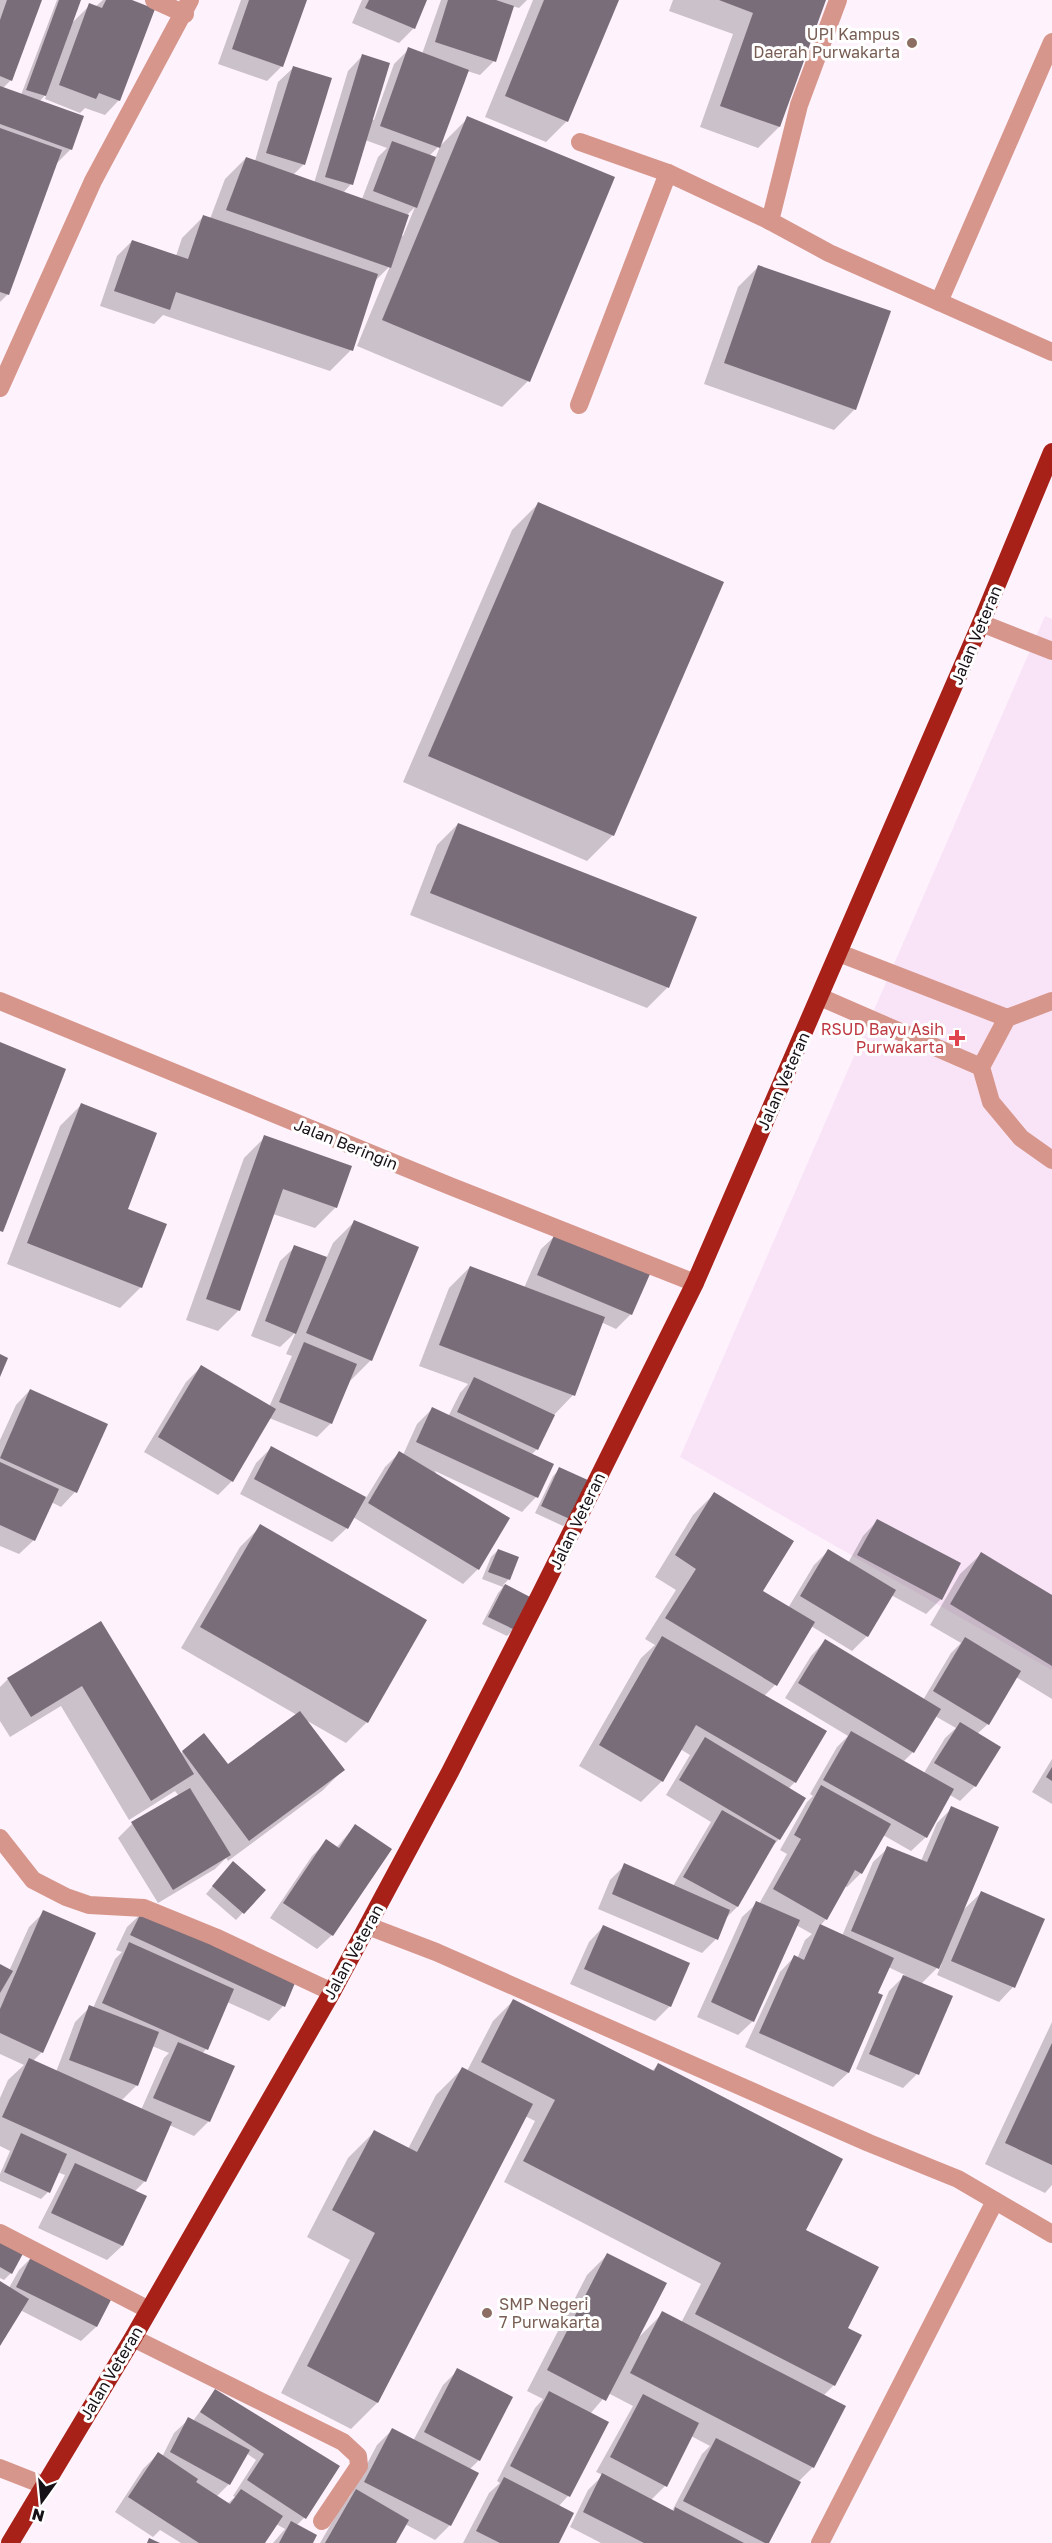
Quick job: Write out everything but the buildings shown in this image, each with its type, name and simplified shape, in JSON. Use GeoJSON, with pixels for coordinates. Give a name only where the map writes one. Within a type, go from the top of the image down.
{"type":"FeatureCollection","features":[{"type":"Feature","properties":{"kind":"highway","name":"Jalan Veteran"},"geometry":{"type":"LineString","coordinates":[[10,2543],[133,2338],[332,1992],[540,1595],[695,1283],[981,623],[1052,452]]}},
{"type":"Feature","properties":{"kind":"street"},"geometry":{"type":"LineString","coordinates":[[0,388],[93,181],[187,7],[154,0]]}},
{"type":"Feature","properties":{"kind":"street"},"geometry":{"type":"LineString","coordinates":[[770,221],[799,105],[838,0]]}},
{"type":"Feature","properties":{"kind":"street"},"geometry":{"type":"LineString","coordinates":[[939,302],[1052,42]]}},
{"type":"Feature","properties":{"kind":"street"},"geometry":{"type":"LineString","coordinates":[[580,142],[668,173],[770,221],[829,254],[1052,352]]}},
{"type":"Feature","properties":{"kind":"street"},"geometry":{"type":"LineString","coordinates":[[579,405],[668,173]]}},
{"type":"Feature","properties":{"kind":"street"},"geometry":{"type":"LineString","coordinates":[[981,623],[1052,651]]}},
{"type":"Feature","properties":{"kind":"street"},"geometry":{"type":"LineString","coordinates":[[839,953],[1007,1018]]}},
{"type":"Feature","properties":{"kind":"street"},"geometry":{"type":"LineString","coordinates":[[820,997],[981,1067]]}},
{"type":"Feature","properties":{"kind":"street","name":"Jalan Beringin"},"geometry":{"type":"LineString","coordinates":[[0,1001],[438,1182],[695,1283]]}},
{"type":"Feature","properties":{"kind":"street"},"geometry":{"type":"LineString","coordinates":[[1052,1001],[1007,1018],[981,1067],[991,1102],[1021,1138],[1052,1160]]}},
{"type":"Feature","properties":{"kind":"street"},"geometry":{"type":"LineString","coordinates":[[0,1838],[33,1880],[66,1897],[89,1905],[144,1908],[215,1937],[332,1992]]}},
{"type":"Feature","properties":{"kind":"street"},"geometry":{"type":"LineString","coordinates":[[368,1926],[436,1952],[869,2143],[958,2179],[1052,2234]]}},
{"type":"Feature","properties":{"kind":"street"},"geometry":{"type":"LineString","coordinates":[[820,2543],[995,2200]]}},
{"type":"Feature","properties":{"kind":"street"},"geometry":{"type":"LineString","coordinates":[[0,2233],[148,2310]]}},
{"type":"Feature","properties":{"kind":"street"},"geometry":{"type":"LineString","coordinates":[[133,2338],[343,2442],[358,2456],[359,2466],[322,2521]]}},
{"type":"Feature","properties":{"kind":"street"},"geometry":{"type":"LineString","coordinates":[[0,2468],[43,2485]]}},
{"type":"Feature","properties":{"kind":"shaded area","name":"RSUD Bayu Asih Purwakarta"},"geometry":{"type":"Polygon","coordinates":[[[1045,616],[1052,619],[1052,1670],[680,1457],[1045,616]]]}},
{"type":"Feature","properties":{"kind":"place","name":"UPI Kampus Daerah Purwakarta"},"geometry":{"type":"Point","coordinates":[912,43]}},
{"type":"Feature","properties":{"kind":"place","name":"RSUD Bayu Asih Purwakarta"},"geometry":{"type":"Point","coordinates":[957,1038]}},
{"type":"Feature","properties":{"kind":"place","name":"SMP Negeri 7 Purwakarta"},"geometry":{"type":"Point","coordinates":[487,2313]}}]}
